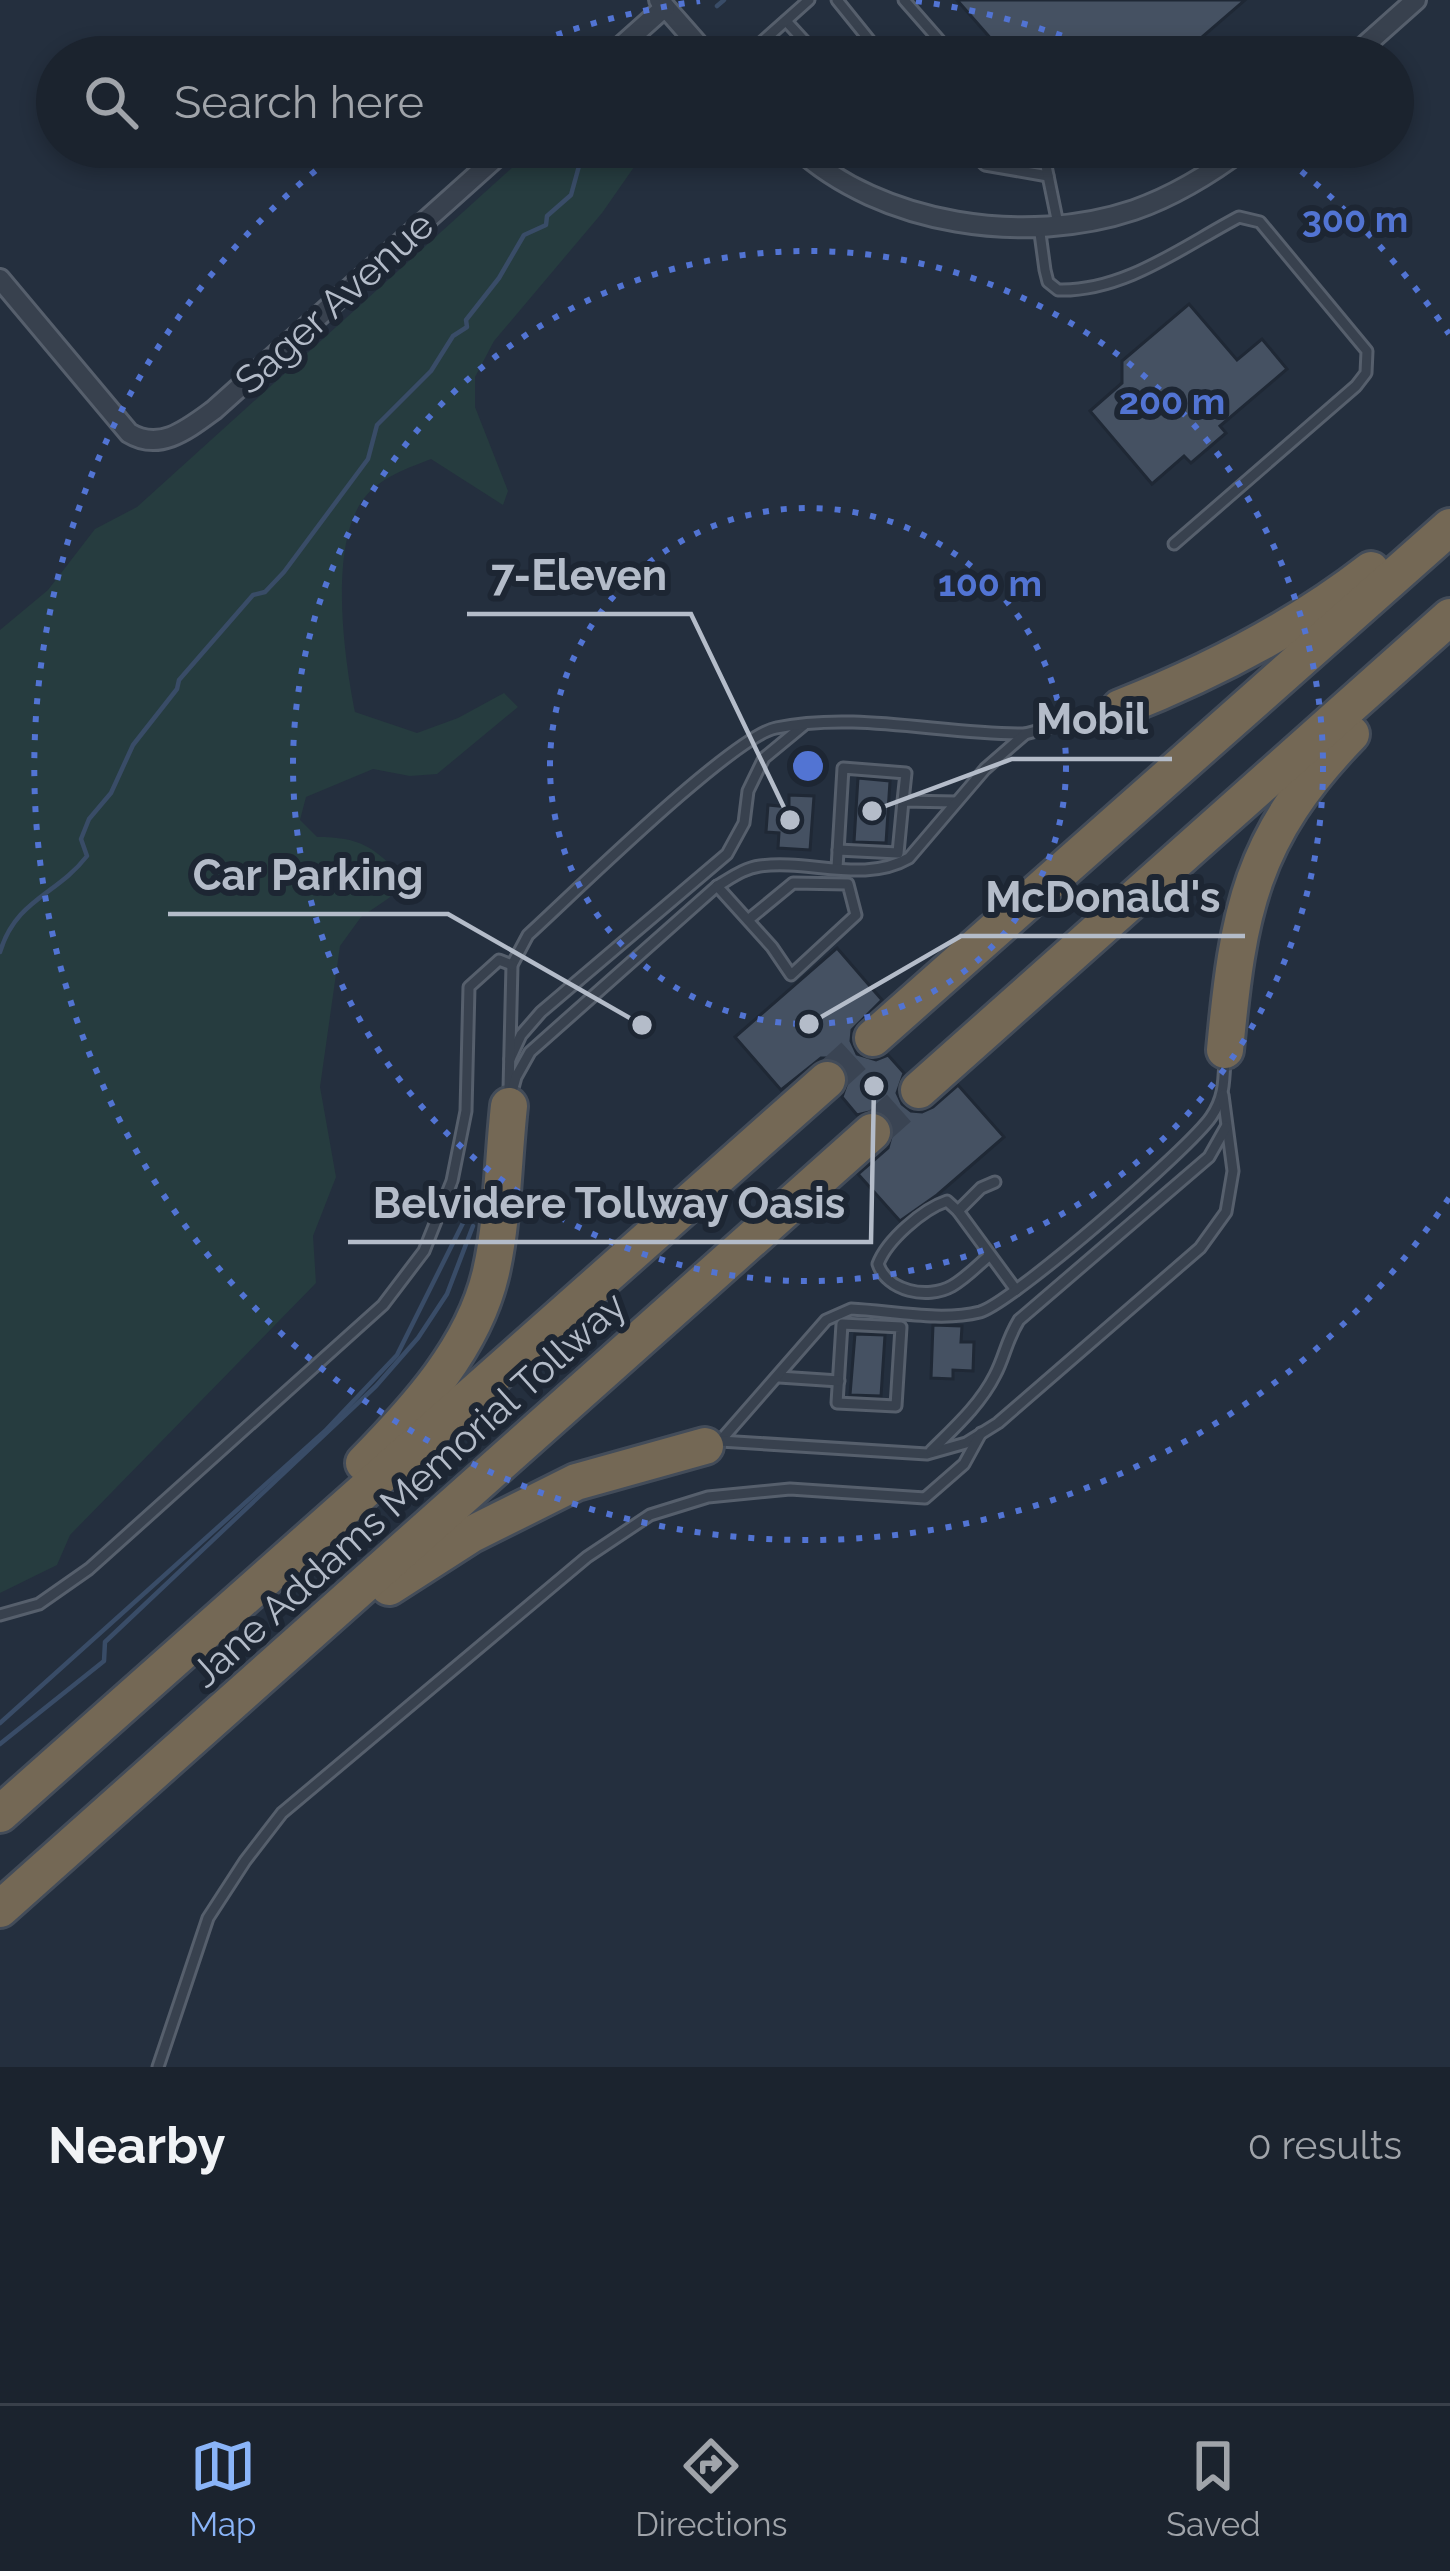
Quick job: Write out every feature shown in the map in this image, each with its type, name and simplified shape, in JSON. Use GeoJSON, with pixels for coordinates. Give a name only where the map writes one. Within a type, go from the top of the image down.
{"type":"FeatureCollection","features":[{"type":"Feature","properties":{"kind":"highway"},"geometry":{"type":"LineString","coordinates":[[1120,708],[1189,681],[1254,647],[1354,584],[1450,510]]}},
{"type":"Feature","properties":{"kind":"highway"},"geometry":{"type":"LineString","coordinates":[[874,1038],[1450,527]]}},
{"type":"Feature","properties":{"kind":"highway"},"geometry":{"type":"LineString","coordinates":[[919,1090],[1450,617]]}},
{"type":"Feature","properties":{"kind":"highway"},"geometry":{"type":"LineString","coordinates":[[1225,1050],[1235,948],[1252,880],[1279,823],[1319,766],[1450,635]]}},
{"type":"Feature","properties":{"kind":"highway","name":"Jane Addams Memorial Tollway"},"geometry":{"type":"LineString","coordinates":[[0,1814],[827,1080]]}},
{"type":"Feature","properties":{"kind":"highway"},"geometry":{"type":"LineString","coordinates":[[113,1712],[370,1456],[436,1380],[467,1334],[490,1274],[509,1106]]}},
{"type":"Feature","properties":{"kind":"highway","name":"Jane Addams Memorial Tollway"},"geometry":{"type":"LineString","coordinates":[[0,1909],[872,1132]]}},
{"type":"Feature","properties":{"kind":"highway"},"geometry":{"type":"LineString","coordinates":[[186,1744],[370,1600],[470,1535],[576,1482],[712,1443]]}},
{"type":"Feature","properties":{"kind":"street"},"geometry":{"type":"LineString","coordinates":[[1376,36],[1416,0]]}},
{"type":"Feature","properties":{"kind":"street"},"geometry":{"type":"LineString","coordinates":[[630,36],[665,2],[692,36]]}},
{"type":"Feature","properties":{"kind":"street","name":"Sager Avenue"},"geometry":{"type":"LineString","coordinates":[[0,279],[129,433],[140,440],[180,434],[214,410],[485,168]]}},
{"type":"Feature","properties":{"kind":"street"},"geometry":{"type":"LineString","coordinates":[[825,168],[906,208],[944,219],[1048,225],[1137,209],[1212,168]]}},
{"type":"Feature","properties":{"kind":"lane"},"geometry":{"type":"LineString","coordinates":[[769,36],[809,0]]}},
{"type":"Feature","properties":{"kind":"lane"},"geometry":{"type":"LineString","coordinates":[[837,0],[867,36]]}},
{"type":"Feature","properties":{"kind":"lane"},"geometry":{"type":"LineString","coordinates":[[904,0],[933,36]]}},
{"type":"Feature","properties":{"kind":"lane"},"geometry":{"type":"LineString","coordinates":[[786,21],[800,36]]}},
{"type":"Feature","properties":{"kind":"lane"},"geometry":{"type":"LineString","coordinates":[[1002,168],[1048,176]]}},
{"type":"Feature","properties":{"kind":"lane"},"geometry":{"type":"LineString","coordinates":[[1047,168],[1048,282],[1058,290],[1082,291],[1126,278],[1239,217],[1250,218],[1261,222],[1367,351],[1366,373],[1356,386],[1174,544]]}},
{"type":"Feature","properties":{"kind":"lane"},"geometry":{"type":"LineString","coordinates":[[509,1106],[512,964],[528,934],[718,764],[771,728],[838,722],[973,735],[1025,734],[1120,708]]}},
{"type":"Feature","properties":{"kind":"lane"},"geometry":{"type":"LineString","coordinates":[[509,1060],[521,1035],[542,1012],[727,854],[744,823],[748,790],[764,758],[804,725]]}},
{"type":"Feature","properties":{"kind":"lane"},"geometry":{"type":"LineString","coordinates":[[509,1106],[516,1077],[530,1052],[718,886],[762,866],[886,868],[909,858],[985,770],[1025,734]]}},
{"type":"Feature","properties":{"kind":"lane"},"geometry":{"type":"LineString","coordinates":[[837,868],[838,850],[843,768],[906,773],[898,853],[838,850]]}},
{"type":"Feature","properties":{"kind":"lane"},"geometry":{"type":"LineString","coordinates":[[903,801],[956,802]]}},
{"type":"Feature","properties":{"kind":"lane"},"geometry":{"type":"LineString","coordinates":[[718,886],[791,975],[856,916],[848,884],[793,883],[748,920]]}},
{"type":"Feature","properties":{"kind":"lane"},"geometry":{"type":"LineString","coordinates":[[0,1615],[39,1604],[89,1569],[383,1305],[424,1251],[452,1180],[466,1111],[469,988],[499,960],[512,964]]}},
{"type":"Feature","properties":{"kind":"lane"},"geometry":{"type":"LineString","coordinates":[[712,1443],[927,1454],[966,1443],[1025,1402],[1200,1248],[1226,1212],[1233,1171],[1223,1095],[1225,1050]]}},
{"type":"Feature","properties":{"kind":"lane"},"geometry":{"type":"LineString","coordinates":[[712,1443],[838,1312],[973,1313],[997,1305],[1202,1129],[1223,1095]]}},
{"type":"Feature","properties":{"kind":"lane"},"geometry":{"type":"LineString","coordinates":[[927,1454],[966,1416],[996,1373],[1004,1345],[1019,1320],[1209,1157],[1228,1124]]}},
{"type":"Feature","properties":{"kind":"lane"},"geometry":{"type":"LineString","coordinates":[[958,1211],[981,1188],[995,1182]]}},
{"type":"Feature","properties":{"kind":"lane"},"geometry":{"type":"LineString","coordinates":[[990,1255],[946,1289],[900,1289],[884,1279],[878,1264],[891,1243],[947,1201],[958,1211],[990,1255],[1016,1291]]}},
{"type":"Feature","properties":{"kind":"lane"},"geometry":{"type":"LineString","coordinates":[[901,1312],[901,1327],[896,1406],[837,1402],[842,1324],[901,1327]]}},
{"type":"Feature","properties":{"kind":"lane"},"geometry":{"type":"LineString","coordinates":[[779,1376],[838,1381]]}},
{"type":"Feature","properties":{"kind":"lane"},"geometry":{"type":"LineString","coordinates":[[158,2067],[208,1918],[282,1813],[586,1556],[650,1515],[708,1497],[790,1489],[925,1498],[964,1464],[982,1433]]}},
{"type":"Feature","properties":{"kind":"green space"},"geometry":{"type":"Polygon","coordinates":[[[512,168],[633,168],[602,213],[494,341],[475,377],[475,407],[508,491],[503,505],[431,459],[379,484],[353,517],[346,542],[342,601],[355,712],[417,733],[504,693],[518,707],[437,774],[410,776],[373,769],[306,797],[300,820],[317,837],[366,846],[404,880],[389,898],[361,917],[340,946],[320,1087],[336,1177],[313,1236],[316,1283],[70,1535],[57,1565],[0,1593],[0,630],[48,590],[95,529],[137,507],[512,168]]]}},
{"type":"Feature","properties":{"kind":"building"},"geometry":{"type":"Polygon","coordinates":[[[957,0],[1245,0],[1203,36],[989,36],[957,0]]]}},
{"type":"Feature","properties":{"kind":"building"},"geometry":{"type":"Polygon","coordinates":[[[1189,304],[1237,360],[1262,339],[1287,369],[1220,426],[1226,433],[1191,463],[1184,456],[1152,484],[1090,411],[1122,383],[1122,361],[1189,304]]]}},
{"type":"Feature","properties":{"kind":"building"},"geometry":{"type":"Polygon","coordinates":[[[858,778],[890,781],[886,843],[854,842],[858,778]]]}},
{"type":"Feature","properties":{"kind":"building"},"geometry":{"type":"Polygon","coordinates":[[[789,795],[814,796],[810,850],[778,848],[779,833],[766,832],[768,805],[789,807],[789,795]]]}},
{"type":"Feature","properties":{"kind":"building"},"geometry":{"type":"Polygon","coordinates":[[[837,948],[882,1000],[852,1030],[857,1054],[876,1060],[888,1055],[904,1073],[897,1093],[911,1111],[933,1107],[958,1085],[1004,1137],[900,1221],[858,1174],[888,1148],[894,1126],[878,1110],[857,1115],[842,1097],[849,1077],[843,1064],[821,1058],[781,1090],[735,1037],[837,948]]]}},
{"type":"Feature","properties":{"kind":"building"},"geometry":{"type":"Polygon","coordinates":[[[933,1325],[962,1326],[961,1342],[974,1342],[973,1371],[953,1370],[953,1379],[931,1378],[933,1325]]]}},
{"type":"Feature","properties":{"kind":"building"},"geometry":{"type":"Polygon","coordinates":[[[855,1334],[885,1335],[881,1396],[850,1395],[855,1334]]]}},
{"type":"Feature","properties":{"kind":"waterway"},"geometry":{"type":"LineString","coordinates":[[717,6],[724,0]]}},
{"type":"Feature","properties":{"kind":"waterway"},"geometry":{"type":"LineString","coordinates":[[0,952],[16,920],[87,856],[81,839],[89,819],[111,793],[133,745],[179,680],[253,595],[265,592],[284,572],[368,459],[377,425],[431,371],[453,336],[467,327],[466,320],[524,235],[546,225],[547,216],[571,195],[578,168]]}},
{"type":"Feature","properties":{"kind":"waterway"},"geometry":{"type":"LineString","coordinates":[[0,1723],[325,1431],[397,1355],[469,1211]]}},
{"type":"Feature","properties":{"kind":"waterway"},"geometry":{"type":"LineString","coordinates":[[0,1744],[104,1661],[105,1642],[376,1386],[418,1338],[447,1294],[473,1226]]}},
{"type":"Feature","properties":{"kind":"tunnel"},"geometry":{"type":"LineString","coordinates":[[827,1080],[873,1038]]}},
{"type":"Feature","properties":{"kind":"tunnel"},"geometry":{"type":"LineString","coordinates":[[872,1132],[919,1090]]}},
{"type":"Feature","properties":{"kind":"place","name":"Mobil"},"geometry":{"type":"Point","coordinates":[872,811]}},
{"type":"Feature","properties":{"kind":"place","name":"7-Eleven"},"geometry":{"type":"Point","coordinates":[790,820]}},
{"type":"Feature","properties":{"kind":"place","name":"McDonald's"},"geometry":{"type":"Point","coordinates":[809,1024]}},
{"type":"Feature","properties":{"kind":"place","name":"Car Parking"},"geometry":{"type":"Point","coordinates":[642,1025]}},
{"type":"Feature","properties":{"kind":"place","name":"Belvidere Tollway Oasis"},"geometry":{"type":"Point","coordinates":[874,1086]}}]}
